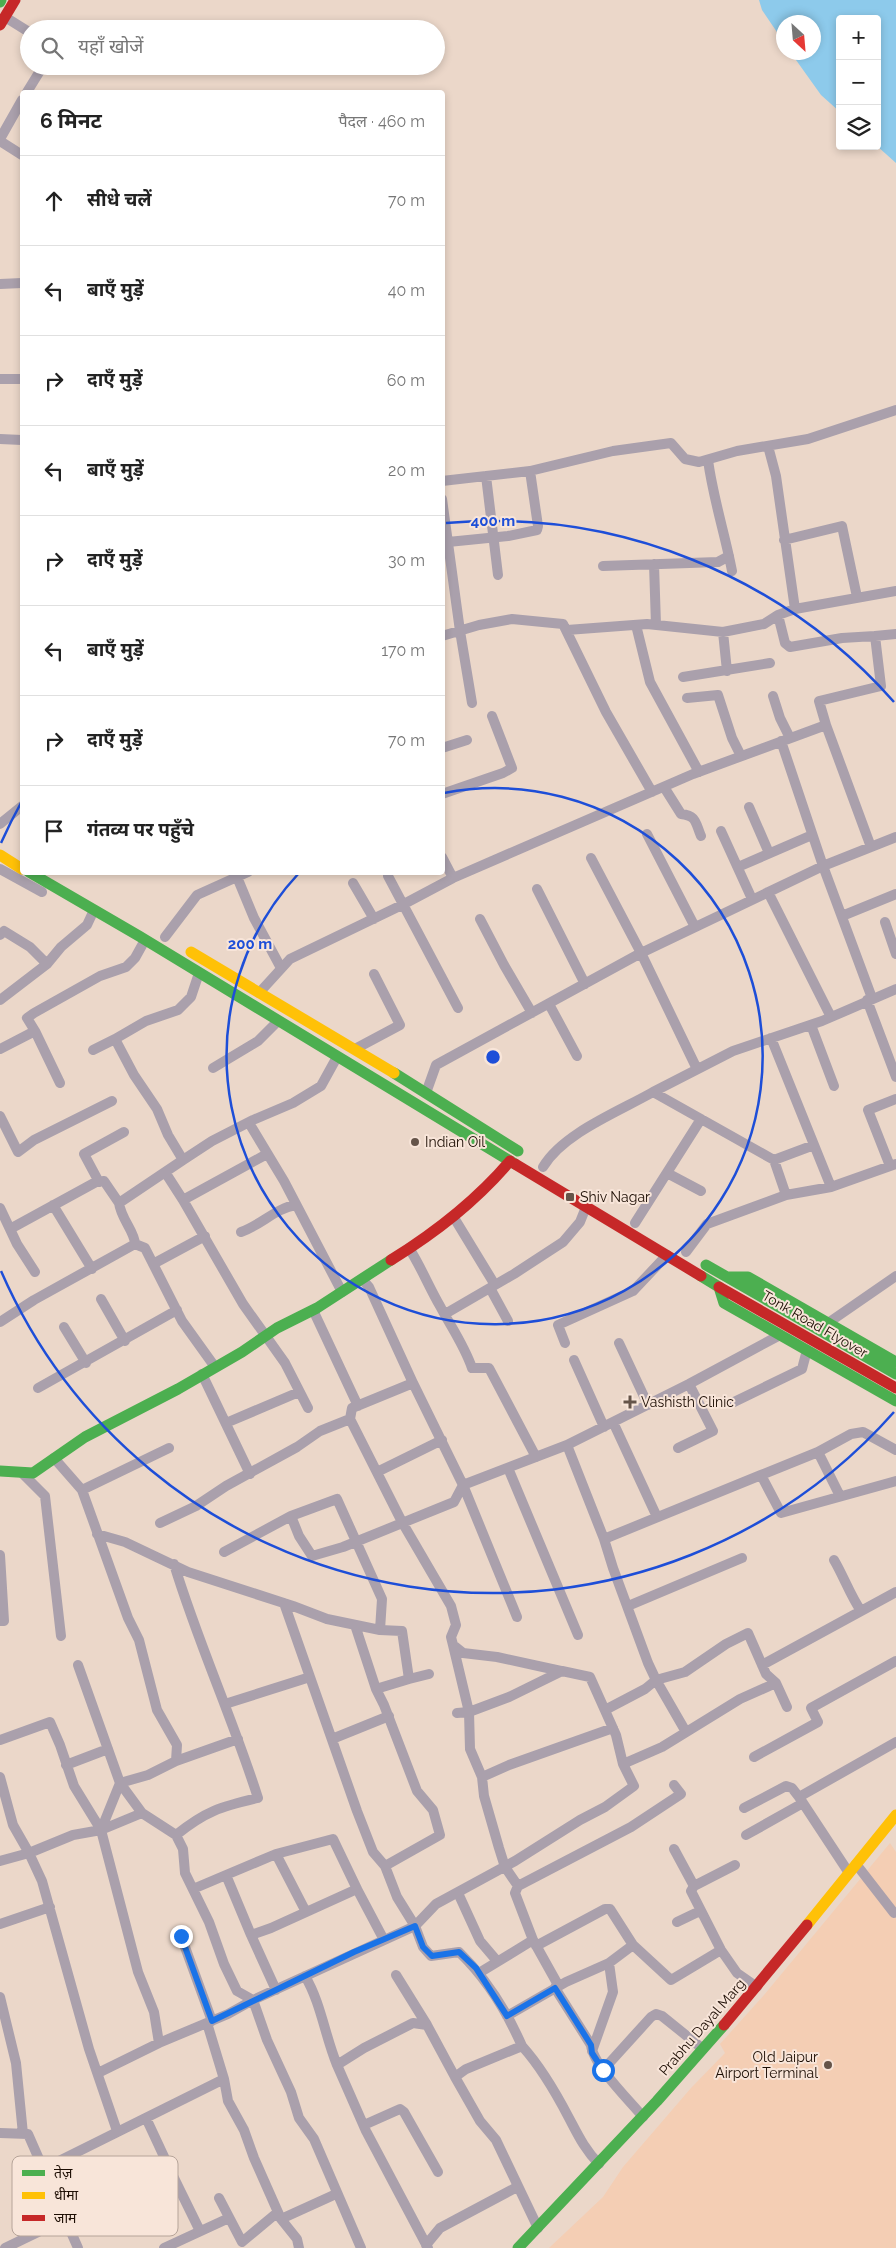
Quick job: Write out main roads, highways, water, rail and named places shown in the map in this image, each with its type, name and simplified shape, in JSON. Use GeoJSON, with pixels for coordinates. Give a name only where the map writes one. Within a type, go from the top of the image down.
{"type":"FeatureCollection","features":[{"type":"Feature","properties":{"kind":"main road"},"geometry":{"type":"LineString","coordinates":[[2,22],[15,0]]}},
{"type":"Feature","properties":{"kind":"main road"},"geometry":{"type":"LineString","coordinates":[[0,843],[20,854]]}},
{"type":"Feature","properties":{"kind":"main road"},"geometry":{"type":"LineString","coordinates":[[0,856],[20,867]]}},
{"type":"Feature","properties":{"kind":"main road","name":"Tonk Road Flyover"},"geometry":{"type":"LineString","coordinates":[[34,875],[719,1287],[896,1388]]}},
{"type":"Feature","properties":{"kind":"main road"},"geometry":{"type":"LineString","coordinates":[[70,882],[119,911]]}},
{"type":"Feature","properties":{"kind":"main road"},"geometry":{"type":"LineString","coordinates":[[170,940],[355,1049],[639,1225]]}},
{"type":"Feature","properties":{"kind":"main road"},"geometry":{"type":"LineString","coordinates":[[0,1471],[33,1473],[86,1436],[215,1367],[267,1335],[313,1310],[429,1236],[487,1188],[510,1161]]}},
{"type":"Feature","properties":{"kind":"main road","name":"Tonk Road Flyover"},"geometry":{"type":"LineString","coordinates":[[682,1250],[896,1374]]}},
{"type":"Feature","properties":{"kind":"main road"},"geometry":{"type":"LineString","coordinates":[[727,1277],[748,1277],[896,1362]]}},
{"type":"Feature","properties":{"kind":"main road"},"geometry":{"type":"LineString","coordinates":[[719,1287],[724,1303],[896,1401]]}},
{"type":"Feature","properties":{"kind":"main road","name":"Prabhu Dayal Marg"},"geometry":{"type":"LineString","coordinates":[[518,2248],[643,2117],[757,1987],[896,1815]]}},
{"type":"Feature","properties":{"kind":"water"},"geometry":{"type":"Polygon","coordinates":[[[759,0],[896,0],[896,163],[881,150],[881,15],[836,15],[836,108],[821,95],[796,60],[821,60],[821,15],[776,15],[776,31],[762,10],[759,0]]]}},
{"type":"Feature","properties":{"kind":"place","name":"Indian Oil"},"geometry":{"type":"Point","coordinates":[415,1142]}},
{"type":"Feature","properties":{"kind":"place","name":"Shiv Nagar"},"geometry":{"type":"Point","coordinates":[570,1197]}},
{"type":"Feature","properties":{"kind":"place","name":"Vashisth Clinic"},"geometry":{"type":"Point","coordinates":[630,1402]}},
{"type":"Feature","properties":{"kind":"place","name":"Old Jaipur Airport Terminal"},"geometry":{"type":"Point","coordinates":[828,2065]}}]}
